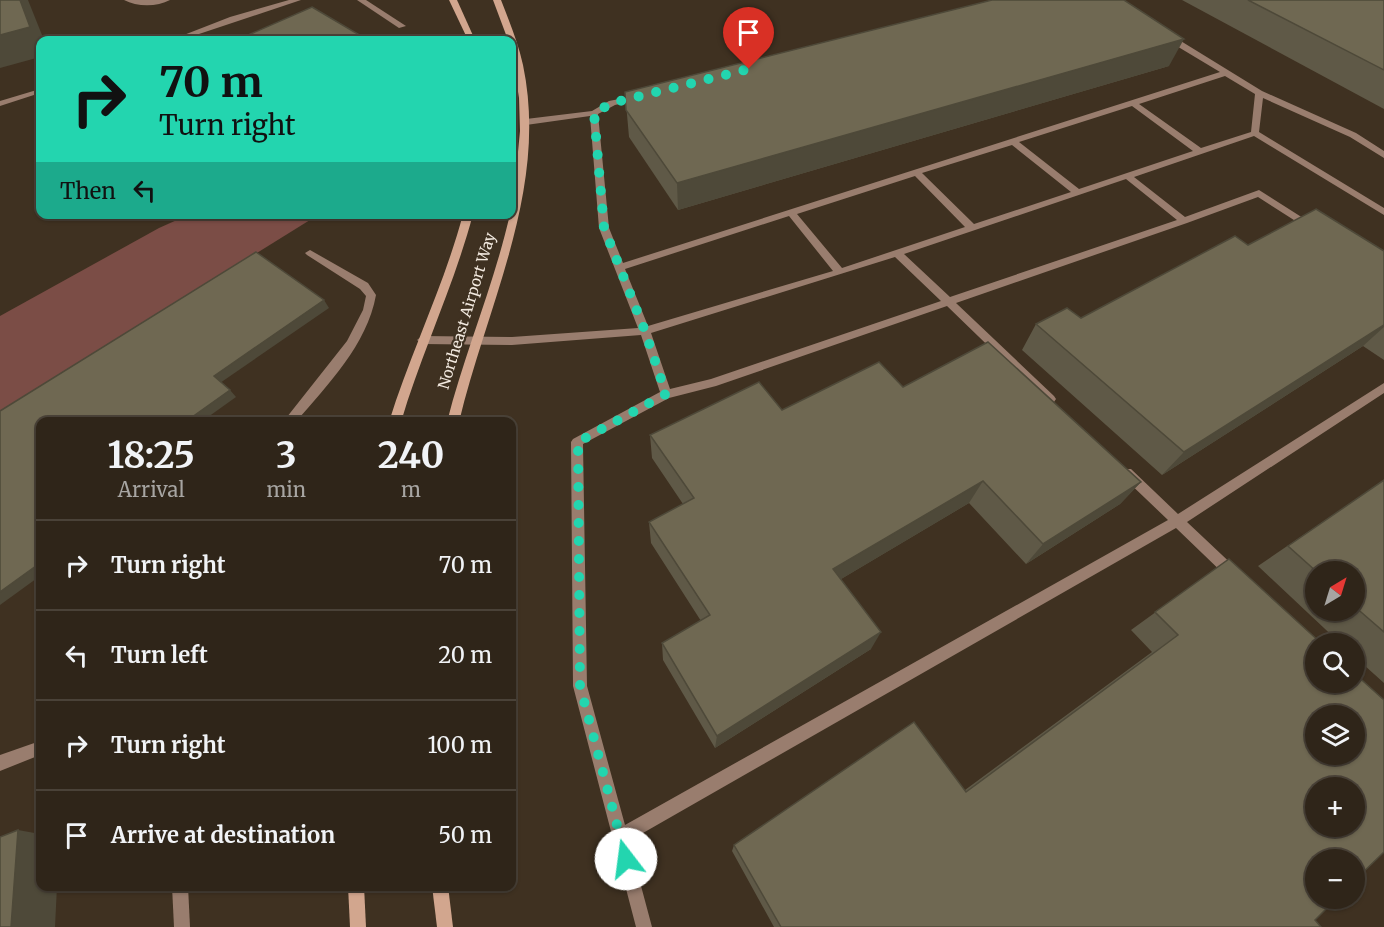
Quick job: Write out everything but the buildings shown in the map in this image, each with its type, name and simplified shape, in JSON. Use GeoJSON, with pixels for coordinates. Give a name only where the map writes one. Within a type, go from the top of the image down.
{"type":"FeatureCollection","features":[{"type":"Feature","properties":{"kind":"main road"},"geometry":{"type":"LineString","coordinates":[[453,0],[470,36]]}},
{"type":"Feature","properties":{"kind":"main road","name":"Northeast Airport Way"},"geometry":{"type":"LineString","coordinates":[[497,0],[511,36]]}},
{"type":"Feature","properties":{"kind":"main road","name":"Northeast Airport Way"},"geometry":{"type":"LineString","coordinates":[[516,55],[522,76],[526,122],[521,183],[516,207]]}},
{"type":"Feature","properties":{"kind":"main road","name":"Northeast Airport Way"},"geometry":{"type":"LineString","coordinates":[[397,417],[466,219]]}},
{"type":"Feature","properties":{"kind":"main road","name":"Northeast Airport Way"},"geometry":{"type":"LineString","coordinates":[[454,417],[476,341],[502,265],[514,219]]}},
{"type":"Feature","properties":{"kind":"main road"},"geometry":{"type":"LineString","coordinates":[[356,891],[358,927]]}},
{"type":"Feature","properties":{"kind":"main road"},"geometry":{"type":"LineString","coordinates":[[441,891],[445,927]]}},
{"type":"Feature","properties":{"kind":"lane"},"geometry":{"type":"LineString","coordinates":[[128,0],[153,3],[166,0]]}},
{"type":"Feature","properties":{"kind":"lane"},"geometry":{"type":"LineString","coordinates":[[187,36],[233,19],[297,0]]}},
{"type":"Feature","properties":{"kind":"lane"},"geometry":{"type":"LineString","coordinates":[[362,0],[402,26]]}},
{"type":"Feature","properties":{"kind":"lane"},"geometry":{"type":"LineString","coordinates":[[1157,30],[1259,93],[1353,135],[1384,154]]}},
{"type":"Feature","properties":{"kind":"lane"},"geometry":{"type":"LineString","coordinates":[[621,267],[1226,73]]}},
{"type":"Feature","properties":{"kind":"lane"},"geometry":{"type":"LineString","coordinates":[[0,104],[36,92]]}},
{"type":"Feature","properties":{"kind":"lane"},"geometry":{"type":"LineString","coordinates":[[1256,133],[1259,93]]}},
{"type":"Feature","properties":{"kind":"lane"},"geometry":{"type":"LineString","coordinates":[[526,122],[594,113],[612,103],[646,95]]}},
{"type":"Feature","properties":{"kind":"lane"},"geometry":{"type":"LineString","coordinates":[[1133,103],[1199,150]]}},
{"type":"Feature","properties":{"kind":"lane"},"geometry":{"type":"LineString","coordinates":[[594,113],[604,228],[645,331],[666,394]]}},
{"type":"Feature","properties":{"kind":"lane"},"geometry":{"type":"LineString","coordinates":[[422,340],[512,341],[645,331],[840,272],[1199,150],[1256,133],[1384,212]]}},
{"type":"Feature","properties":{"kind":"lane"},"geometry":{"type":"LineString","coordinates":[[1014,142],[1077,192]]}},
{"type":"Feature","properties":{"kind":"lane"},"geometry":{"type":"LineString","coordinates":[[917,173],[972,228]]}},
{"type":"Feature","properties":{"kind":"lane"},"geometry":{"type":"LineString","coordinates":[[1126,176],[1184,221]]}},
{"type":"Feature","properties":{"kind":"lane"},"geometry":{"type":"LineString","coordinates":[[644,927],[580,686],[578,442],[666,394],[712,383],[1184,221],[1259,193],[1317,230]]}},
{"type":"Feature","properties":{"kind":"lane"},"geometry":{"type":"LineString","coordinates":[[792,214],[840,272]]}},
{"type":"Feature","properties":{"kind":"lane"},"geometry":{"type":"LineString","coordinates":[[896,252],[1059,408]]}},
{"type":"Feature","properties":{"kind":"lane"},"geometry":{"type":"LineString","coordinates":[[294,417],[348,349],[371,306],[371,295],[364,286],[310,253]]}},
{"type":"Feature","properties":{"kind":"lane"},"geometry":{"type":"LineString","coordinates":[[620,837],[1178,521],[1384,387]]}},
{"type":"Feature","properties":{"kind":"lane"},"geometry":{"type":"LineString","coordinates":[[1118,464],[1247,587]]}},
{"type":"Feature","properties":{"kind":"lane"},"geometry":{"type":"LineString","coordinates":[[0,763],[36,750]]}},
{"type":"Feature","properties":{"kind":"lane"},"geometry":{"type":"LineString","coordinates":[[180,891],[182,927]]}},
{"type":"Feature","properties":{"kind":"shaded area"},"geometry":{"type":"Polygon","coordinates":[[[179,219],[312,219],[0,413],[0,316],[179,219]]]}},
{"type":"Feature","properties":{"kind":"route"},"geometry":{"type":"LineString","coordinates":[[626,859],[580,686],[578,442],[666,394],[645,331],[604,228],[594,113],[612,103],[749,69]]}}]}
